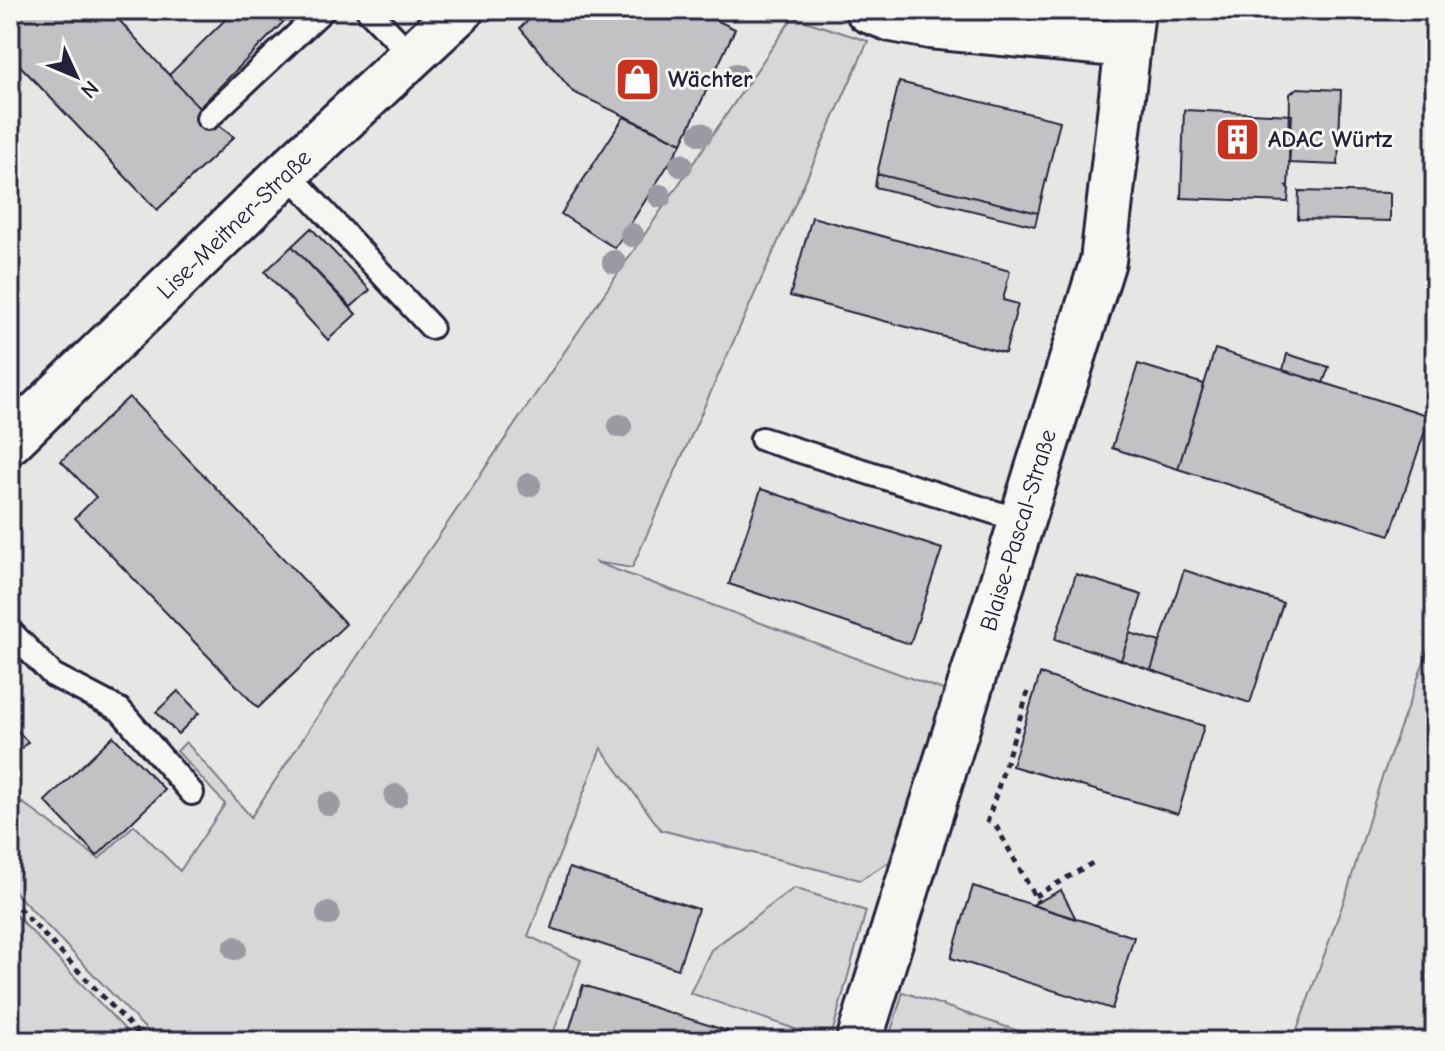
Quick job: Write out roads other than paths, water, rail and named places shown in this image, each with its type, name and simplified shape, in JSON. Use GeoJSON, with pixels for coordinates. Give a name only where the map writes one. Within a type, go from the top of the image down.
{"type":"FeatureCollection","features":[{"type":"Feature","properties":{"kind":"street"},"geometry":{"type":"LineString","coordinates":[[868,10],[892,19],[930,26],[1016,22],[1129,27]]}},
{"type":"Feature","properties":{"kind":"street","name":"Lise-Meitner-Straße"},"geometry":{"type":"LineString","coordinates":[[10,441],[456,12]]}},
{"type":"Feature","properties":{"kind":"street","name":"Blaise-Pascal-Straße"},"geometry":{"type":"LineString","coordinates":[[859,1041],[1103,261],[1129,27]]}},
{"type":"Feature","properties":{"kind":"lane"},"geometry":{"type":"LineString","coordinates":[[208,118],[323,10]]}},
{"type":"Feature","properties":{"kind":"lane"},"geometry":{"type":"LineString","coordinates":[[368,10],[412,56]]}},
{"type":"Feature","properties":{"kind":"lane"},"geometry":{"type":"LineString","coordinates":[[287,172],[431,327]]}},
{"type":"Feature","properties":{"kind":"lane"},"geometry":{"type":"LineString","coordinates":[[762,439],[1022,521]]}},
{"type":"Feature","properties":{"kind":"lane"},"geometry":{"type":"LineString","coordinates":[[10,631],[53,675],[120,710],[192,793]]}},
{"type":"Feature","properties":{"kind":"place","name":"Wächter"},"geometry":{"type":"Point","coordinates":[637,79]}},
{"type":"Feature","properties":{"kind":"place","name":"ADAC Würtz"},"geometry":{"type":"Point","coordinates":[1237,139]}}]}
